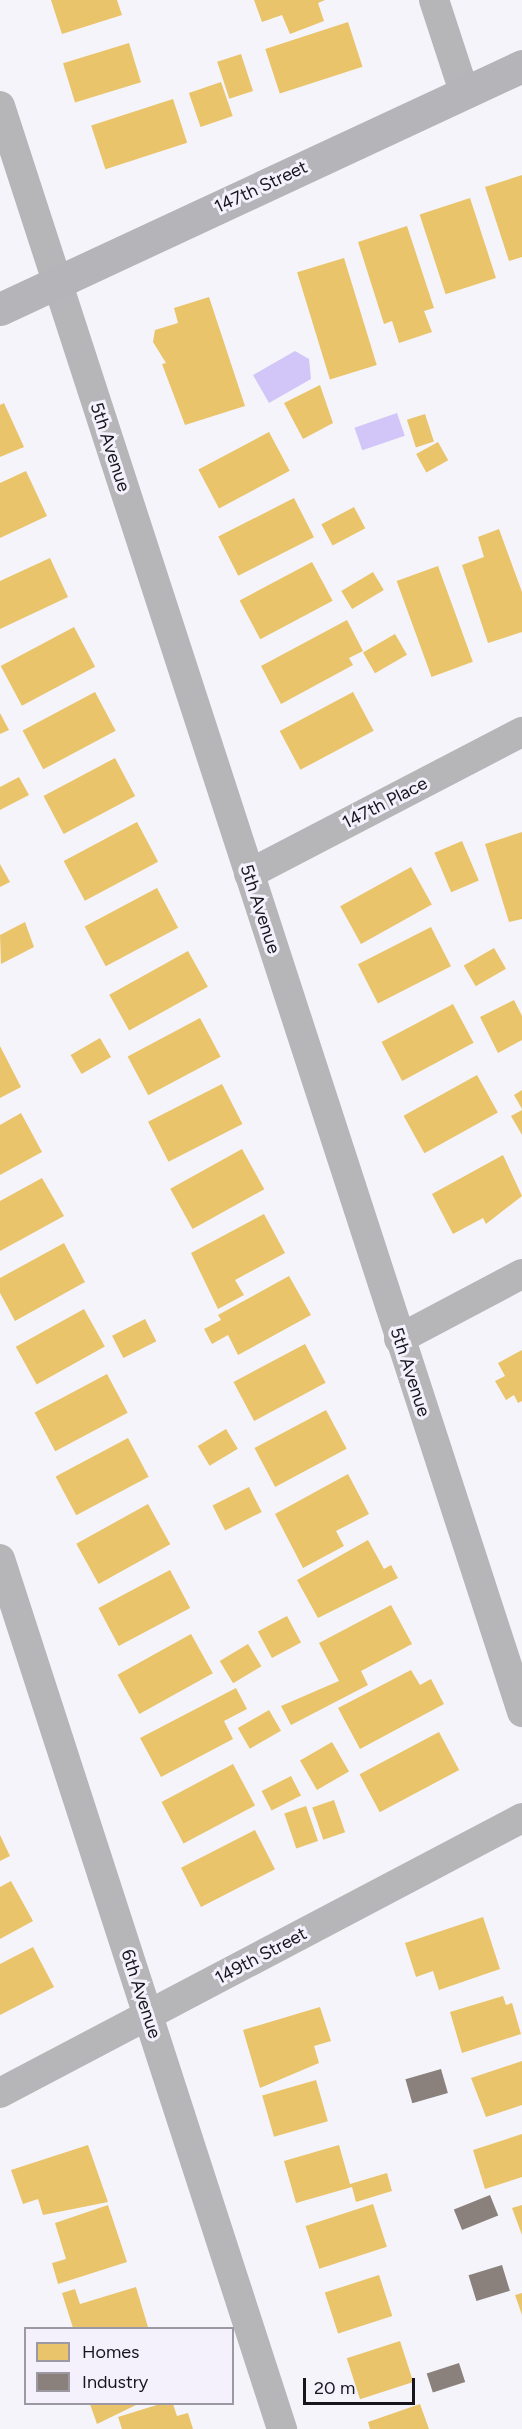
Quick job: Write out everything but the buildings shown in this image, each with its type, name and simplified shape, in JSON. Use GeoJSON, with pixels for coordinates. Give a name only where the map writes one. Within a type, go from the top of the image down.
{"type":"FeatureCollection","features":[{"type":"Feature","properties":{"kind":"street"},"geometry":{"type":"LineString","coordinates":[[434,0],[464,92]]}},
{"type":"Feature","properties":{"kind":"street","name":"147th Street"},"geometry":{"type":"LineString","coordinates":[[0,309],[522,66]]}},
{"type":"Feature","properties":{"kind":"street","name":"5th Avenue"},"geometry":{"type":"LineString","coordinates":[[0,106],[522,1712]]}},
{"type":"Feature","properties":{"kind":"street","name":"147th Place"},"geometry":{"type":"LineString","coordinates":[[249,874],[522,732]]}},
{"type":"Feature","properties":{"kind":"street"},"geometry":{"type":"LineString","coordinates":[[399,1339],[522,1274]]}},
{"type":"Feature","properties":{"kind":"street","name":"6th Avenue"},"geometry":{"type":"LineString","coordinates":[[0,1559],[282,2429]]}},
{"type":"Feature","properties":{"kind":"street","name":"149th Street"},"geometry":{"type":"LineString","coordinates":[[0,2093],[522,1818]]}},
{"type":"Feature","properties":{"kind":"shaded area"},"geometry":{"type":"Polygon","coordinates":[[[295,351],[309,359],[311,379],[269,403],[253,375],[295,351]]]}},
{"type":"Feature","properties":{"kind":"shaded area"},"geometry":{"type":"Polygon","coordinates":[[[397,413],[405,436],[362,450],[354,428],[397,413]]]}}]}
